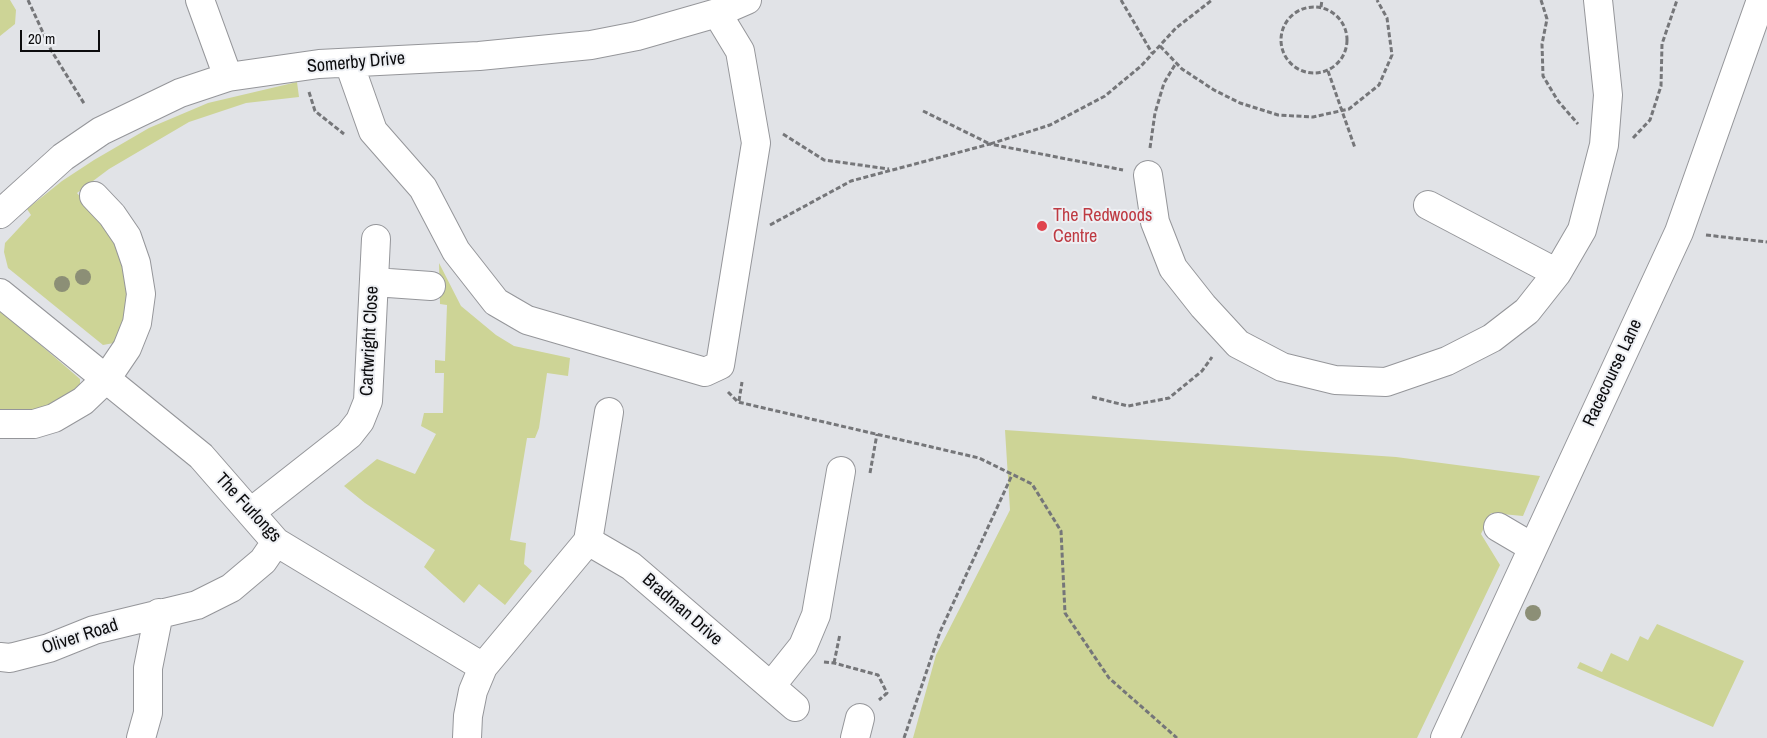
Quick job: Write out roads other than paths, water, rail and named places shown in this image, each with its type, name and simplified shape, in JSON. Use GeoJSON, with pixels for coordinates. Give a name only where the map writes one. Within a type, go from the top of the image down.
{"type":"FeatureCollection","features":[{"type":"Feature","properties":{"kind":"street"},"geometry":{"type":"LineString","coordinates":[[200,0],[228,77]]}},
{"type":"Feature","properties":{"kind":"street","name":"Somerby Drive"},"geometry":{"type":"LineString","coordinates":[[0,214],[63,157],[101,130],[180,93],[228,77],[319,64],[479,56],[591,45],[637,36],[717,13],[747,0]]}},
{"type":"Feature","properties":{"kind":"street"},"geometry":{"type":"LineString","coordinates":[[1148,175],[1155,222],[1174,268],[1238,344],[1282,367],[1335,380],[1386,382],[1447,361],[1492,338],[1527,311],[1558,272],[1582,230],[1604,145],[1608,95],[1604,38],[1598,0]]}},
{"type":"Feature","properties":{"kind":"street","name":"Racecourse Lane"},"geometry":{"type":"LineString","coordinates":[[1445,738],[1679,232],[1761,0]]}},
{"type":"Feature","properties":{"kind":"street"},"geometry":{"type":"LineString","coordinates":[[349,63],[373,131],[423,188],[456,251],[496,302],[527,320],[705,372],[720,365],[756,143],[740,51],[717,13]]}},
{"type":"Feature","properties":{"kind":"street"},"geometry":{"type":"LineString","coordinates":[[0,424],[34,424],[54,418],[83,402],[106,379],[127,348],[137,323],[141,294],[136,263],[126,237],[112,215],[94,196]]}},
{"type":"Feature","properties":{"kind":"street"},"geometry":{"type":"LineString","coordinates":[[1428,205],[1558,272]]}},
{"type":"Feature","properties":{"kind":"street","name":"Cartwright Close"},"geometry":{"type":"LineString","coordinates":[[251,512],[349,435],[360,421],[368,401],[376,238]]}},
{"type":"Feature","properties":{"kind":"street"},"geometry":{"type":"LineString","coordinates":[[374,282],[432,286]]}},
{"type":"Feature","properties":{"kind":"street","name":"The Furlongs"},"geometry":{"type":"LineString","coordinates":[[0,293],[201,456],[276,542],[483,668]]}},
{"type":"Feature","properties":{"kind":"street"},"geometry":{"type":"LineString","coordinates":[[467,738],[468,716],[474,691],[483,668],[588,541],[609,412]]}},
{"type":"Feature","properties":{"kind":"street"},"geometry":{"type":"LineString","coordinates":[[771,686],[797,653],[816,615],[842,471]]}},
{"type":"Feature","properties":{"kind":"street"},"geometry":{"type":"LineString","coordinates":[[1498,527],[1532,547]]}},
{"type":"Feature","properties":{"kind":"street","name":"Bradman Drive"},"geometry":{"type":"LineString","coordinates":[[588,541],[631,566],[796,707]]}},
{"type":"Feature","properties":{"kind":"street","name":"Oliver Road"},"geometry":{"type":"LineString","coordinates":[[0,657],[10,658],[49,648],[94,630],[197,605],[230,588],[263,561],[276,542]]}},
{"type":"Feature","properties":{"kind":"street"},"geometry":{"type":"LineString","coordinates":[[141,738],[148,712],[148,668],[159,613]]}},
{"type":"Feature","properties":{"kind":"place","name":"The Redwoods Centre"},"geometry":{"type":"Point","coordinates":[1042,226]}}]}
